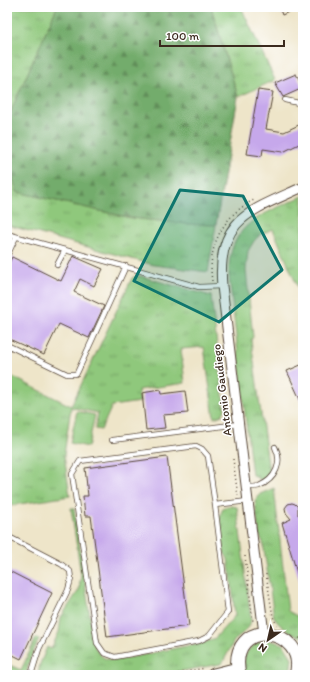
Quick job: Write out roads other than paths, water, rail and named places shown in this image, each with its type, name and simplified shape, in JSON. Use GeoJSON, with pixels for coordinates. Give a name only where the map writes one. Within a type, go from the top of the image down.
{"type":"FeatureCollection","features":[{"type":"Feature","properties":{"kind":"street","name":"Antonio Gaudiego"},"geometry":{"type":"LineString","coordinates":[[264,634],[220,270],[223,247],[227,237],[235,226],[248,214],[259,207],[303,187]]}},
{"type":"Feature","properties":{"kind":"street"},"geometry":{"type":"LineString","coordinates":[[210,672],[239,672],[239,656],[244,645],[255,636],[276,634],[286,639],[300,651],[296,675]]}},
{"type":"Feature","properties":{"kind":"lane"},"geometry":{"type":"LineString","coordinates":[[285,100],[303,104]]}},
{"type":"Feature","properties":{"kind":"lane"},"geometry":{"type":"LineString","coordinates":[[7,234],[199,287],[222,286]]}},
{"type":"Feature","properties":{"kind":"lane"},"geometry":{"type":"LineString","coordinates":[[7,256],[12,251],[16,237]]}},
{"type":"Feature","properties":{"kind":"lane"},"geometry":{"type":"LineString","coordinates":[[57,265],[65,250]]}},
{"type":"Feature","properties":{"kind":"lane"},"geometry":{"type":"LineString","coordinates":[[7,345],[67,374],[76,374],[126,266]]}},
{"type":"Feature","properties":{"kind":"lane"},"geometry":{"type":"LineString","coordinates":[[112,440],[239,424]]}},
{"type":"Feature","properties":{"kind":"lane"},"geometry":{"type":"LineString","coordinates":[[196,446],[202,449],[208,456],[215,505],[228,612],[209,636],[199,641],[115,657],[104,653],[97,643],[72,474],[75,467],[80,461],[196,446]]}},
{"type":"Feature","properties":{"kind":"lane"},"geometry":{"type":"LineString","coordinates":[[246,487],[258,486],[270,479],[277,470],[279,461],[275,446]]}},
{"type":"Feature","properties":{"kind":"lane"},"geometry":{"type":"LineString","coordinates":[[215,505],[248,501]]}},
{"type":"Feature","properties":{"kind":"lane"},"geometry":{"type":"LineString","coordinates":[[7,536],[61,564],[70,571],[71,579],[68,590],[39,649],[31,675]]}}]}
